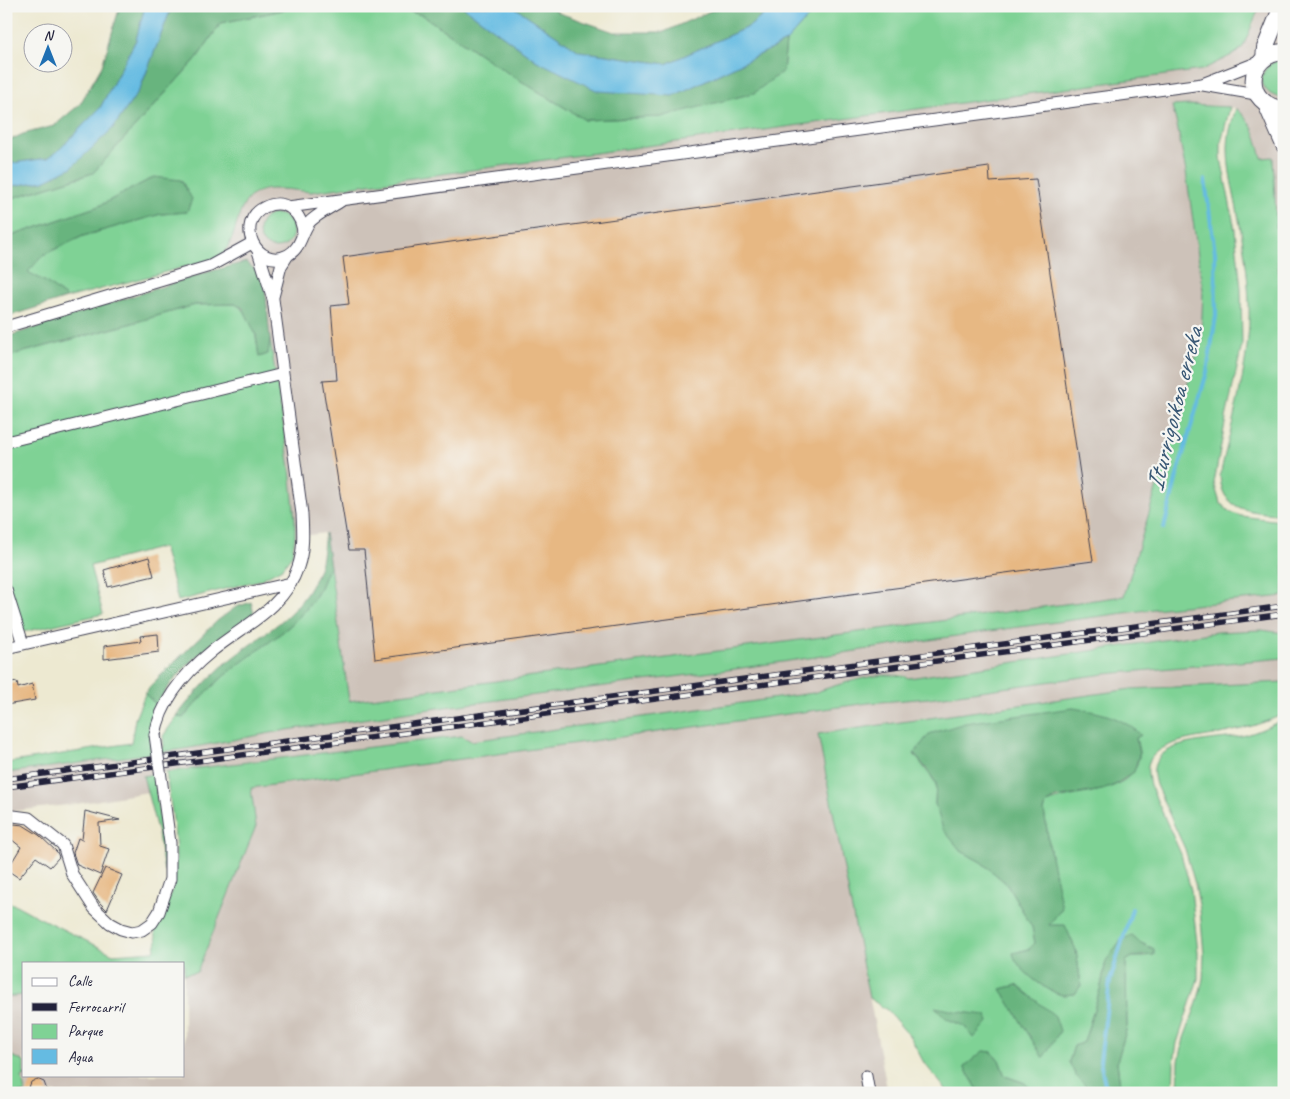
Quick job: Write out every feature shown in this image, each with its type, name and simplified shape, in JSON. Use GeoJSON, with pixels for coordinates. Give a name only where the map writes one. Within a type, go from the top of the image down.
{"type":"FeatureCollection","features":[{"type":"Feature","properties":{"kind":"street"},"geometry":{"type":"LineString","coordinates":[[1282,9],[1265,48],[1262,60],[1253,76],[1253,85],[1284,145]]}},
{"type":"Feature","properties":{"kind":"street"},"geometry":{"type":"LineString","coordinates":[[288,207],[1202,84],[1270,55],[1284,52]]}},
{"type":"Feature","properties":{"kind":"street"},"geometry":{"type":"LineString","coordinates":[[1202,84],[1261,99],[1275,108],[1284,109]]}},
{"type":"Feature","properties":{"kind":"street"},"geometry":{"type":"LineString","coordinates":[[273,298],[281,266],[288,255],[300,243],[310,221],[344,199]]}},
{"type":"Feature","properties":{"kind":"street"},"geometry":{"type":"LineString","coordinates":[[6,815],[29,818],[62,846],[72,874],[94,908],[110,923],[132,932],[142,930],[152,923],[170,879],[170,843],[155,735],[157,721],[164,706],[188,673],[212,651],[264,615],[276,604],[291,583],[298,567],[304,537],[302,514],[273,298],[249,234],[250,224],[254,216],[261,209],[279,204],[288,207],[300,218],[303,226],[303,235]]}},
{"type":"Feature","properties":{"kind":"street"},"geometry":{"type":"LineString","coordinates":[[255,247],[272,258],[288,255]]}},
{"type":"Feature","properties":{"kind":"street"},"geometry":{"type":"LineString","coordinates":[[6,327],[210,266],[255,247]]}},
{"type":"Feature","properties":{"kind":"street"},"geometry":{"type":"LineString","coordinates":[[6,442],[283,374]]}},
{"type":"Feature","properties":{"kind":"street"},"geometry":{"type":"LineString","coordinates":[[6,648],[291,583]]}},
{"type":"Feature","properties":{"kind":"street"},"geometry":{"type":"LineString","coordinates":[[6,590],[23,644]]}},
{"type":"Feature","properties":{"kind":"street"},"geometry":{"type":"LineString","coordinates":[[866,1076],[869,1093]]}},
{"type":"Feature","properties":{"kind":"shaded area"},"geometry":{"type":"Polygon","coordinates":[[[1260,6],[1284,6],[1284,381],[1273,157],[1262,158],[1255,132],[1236,108],[1212,105],[1172,107],[1186,172],[1203,290],[1201,340],[1124,596],[349,701],[325,533],[295,537],[290,468],[270,339],[264,277],[246,262],[231,266],[219,258],[236,229],[240,209],[250,196],[279,188],[311,192],[1202,70],[1235,53],[1254,24],[1260,6]]]}},
{"type":"Feature","properties":{"kind":"shaded area"},"geometry":{"type":"Polygon","coordinates":[[[1284,596],[1284,633],[1261,630],[909,678],[901,674],[856,679],[813,693],[471,741],[462,736],[166,772],[143,776],[148,792],[76,804],[6,812],[6,773],[184,749],[287,730],[445,707],[735,669],[990,631],[1154,609],[1284,596]]]}},
{"type":"Feature","properties":{"kind":"shaded area"},"geometry":{"type":"Polygon","coordinates":[[[1284,658],[1284,682],[1131,689],[818,734],[888,1093],[6,1093],[6,997],[22,995],[22,1076],[185,1076],[185,974],[197,972],[251,788],[868,703],[929,698],[1105,674],[1284,658]]]}},
{"type":"Feature","properties":{"kind":"green space"},"geometry":{"type":"Polygon","coordinates":[[[120,6],[145,6],[136,40],[100,108],[60,149],[48,158],[6,164],[6,142],[23,134],[54,126],[80,104],[102,66],[120,6]]]}},
{"type":"Feature","properties":{"kind":"green space"},"geometry":{"type":"Polygon","coordinates":[[[172,6],[302,6],[221,23],[197,58],[93,173],[6,200],[6,187],[44,181],[71,167],[113,128],[140,89],[172,6]]]}},
{"type":"Feature","properties":{"kind":"green space"},"geometry":{"type":"Polygon","coordinates":[[[302,6],[386,6],[422,15],[508,73],[585,120],[661,117],[783,71],[786,42],[818,6],[1260,6],[1243,47],[1236,53],[1202,70],[311,192],[284,189],[264,190],[252,195],[245,203],[233,237],[219,258],[67,298],[46,282],[27,272],[43,255],[83,236],[161,214],[187,212],[154,177],[99,206],[6,238],[6,200],[93,173],[197,58],[221,23],[302,6]]]}},
{"type":"Feature","properties":{"kind":"green space"},"geometry":{"type":"Polygon","coordinates":[[[386,6],[462,6],[537,61],[673,96],[786,42],[783,71],[754,93],[661,117],[585,120],[508,73],[422,15],[386,6]]]}},
{"type":"Feature","properties":{"kind":"green space"},"geometry":{"type":"Polygon","coordinates":[[[513,6],[551,6],[559,13],[614,32],[664,32],[721,6],[774,6],[750,26],[666,64],[579,51],[513,6]]]}},
{"type":"Feature","properties":{"kind":"green space"},"geometry":{"type":"Polygon","coordinates":[[[1284,59],[1284,98],[1274,96],[1268,92],[1262,79],[1268,66],[1284,59]]]}},
{"type":"Feature","properties":{"kind":"green space"},"geometry":{"type":"Polygon","coordinates":[[[1172,106],[1230,107],[1221,143],[1221,158],[1235,230],[1241,288],[1242,345],[1214,483],[1220,503],[1230,512],[1241,516],[1281,521],[1284,524],[1284,596],[1154,609],[990,631],[735,669],[445,707],[287,730],[184,749],[6,773],[6,763],[131,743],[135,719],[145,694],[157,705],[152,721],[150,749],[164,747],[163,736],[177,716],[183,718],[223,677],[288,627],[306,610],[316,596],[330,566],[349,701],[1124,596],[1201,340],[1203,290],[1186,172],[1172,106]]]}},
{"type":"Feature","properties":{"kind":"green space"},"geometry":{"type":"Polygon","coordinates":[[[1236,108],[1247,119],[1254,130],[1262,158],[1273,157],[1284,381],[1284,515],[1251,511],[1233,504],[1227,498],[1222,488],[1220,476],[1240,390],[1249,325],[1246,268],[1228,156],[1229,133],[1236,108]]]}},
{"type":"Feature","properties":{"kind":"green space"},"geometry":{"type":"Polygon","coordinates":[[[154,177],[181,180],[192,199],[187,212],[161,214],[83,236],[43,255],[28,272],[46,282],[67,298],[6,317],[6,238],[99,206],[154,177]]]}},
{"type":"Feature","properties":{"kind":"green space"},"geometry":{"type":"Polygon","coordinates":[[[276,214],[283,215],[288,219],[292,224],[292,238],[288,243],[283,247],[276,248],[269,247],[264,243],[260,238],[259,231],[260,224],[264,219],[269,215],[276,214]]]}},
{"type":"Feature","properties":{"kind":"green space"},"geometry":{"type":"Polygon","coordinates":[[[246,262],[264,277],[270,339],[268,354],[259,357],[256,335],[243,308],[235,304],[195,305],[6,358],[6,337],[204,273],[246,262]]]}},
{"type":"Feature","properties":{"kind":"green space"},"geometry":{"type":"Polygon","coordinates":[[[235,304],[246,313],[250,320],[257,342],[259,357],[268,354],[270,339],[290,468],[295,520],[292,555],[282,568],[260,580],[178,601],[163,547],[90,566],[103,614],[23,632],[6,591],[6,358],[195,305],[235,304]]]}},
{"type":"Feature","properties":{"kind":"green space"},"geometry":{"type":"Polygon","coordinates":[[[325,533],[330,566],[316,596],[305,610],[278,636],[223,677],[183,718],[177,716],[197,691],[220,668],[284,619],[304,598],[320,566],[325,533]]]}},
{"type":"Feature","properties":{"kind":"green space"},"geometry":{"type":"Polygon","coordinates":[[[251,602],[254,614],[213,643],[188,665],[176,677],[157,705],[145,694],[150,686],[217,621],[236,607],[251,602]]]}},
{"type":"Feature","properties":{"kind":"green space"},"geometry":{"type":"Polygon","coordinates":[[[1261,630],[1284,633],[1284,658],[1105,674],[929,698],[868,703],[251,788],[256,826],[197,972],[185,974],[185,962],[22,962],[22,995],[6,997],[6,902],[16,905],[113,954],[154,951],[157,941],[154,927],[165,908],[172,890],[175,871],[175,832],[166,772],[462,736],[471,741],[813,693],[874,676],[899,675],[909,678],[1217,632],[1261,630]]]}},
{"type":"Feature","properties":{"kind":"green space"},"geometry":{"type":"Polygon","coordinates":[[[1284,682],[1284,714],[1243,729],[1173,744],[1155,754],[1148,765],[1150,785],[1181,854],[1191,890],[1198,952],[1198,979],[1177,1043],[1173,1093],[1121,1093],[1117,1062],[1127,1027],[1126,961],[1132,957],[1145,957],[1154,949],[1141,943],[1132,935],[1106,961],[1101,986],[1084,1042],[1074,1046],[1069,1062],[1076,1076],[1089,1089],[1090,1093],[1034,1093],[1025,1083],[1005,1076],[999,1060],[992,1052],[984,1051],[964,1067],[980,1093],[949,1093],[924,1063],[911,1038],[887,1010],[869,998],[818,734],[1131,689],[1284,682]],[[1141,735],[914,754],[936,783],[935,804],[961,851],[981,862],[1007,884],[1032,927],[1035,943],[1029,949],[1014,953],[1016,959],[1032,977],[1046,988],[1061,995],[1075,994],[1081,985],[1076,950],[1048,925],[1051,856],[1044,811],[1046,804],[1058,799],[1100,790],[1125,780],[1134,770],[1139,757],[1136,738],[1141,735]],[[1017,985],[1002,989],[1043,1057],[1036,1002],[1017,985]]]}},
{"type":"Feature","properties":{"kind":"green space"},"geometry":{"type":"Polygon","coordinates":[[[1073,708],[1101,713],[1118,719],[1141,735],[1136,738],[1139,755],[1134,772],[1115,785],[1102,790],[1056,798],[1046,804],[1044,811],[1062,908],[1049,925],[1065,925],[1076,950],[1081,985],[1075,994],[1062,995],[1032,978],[1015,959],[1013,953],[1029,949],[1035,943],[1032,927],[1007,884],[981,862],[961,851],[943,829],[935,804],[936,783],[914,754],[929,734],[965,723],[1073,708]]]}},
{"type":"Feature","properties":{"kind":"green space"},"geometry":{"type":"Polygon","coordinates":[[[1278,722],[1284,723],[1284,1093],[1178,1093],[1179,1061],[1184,1038],[1197,1003],[1203,979],[1204,954],[1200,910],[1195,884],[1185,849],[1156,785],[1154,768],[1162,754],[1172,748],[1184,744],[1246,735],[1278,722]]]}},
{"type":"Feature","properties":{"kind":"green space"},"geometry":{"type":"Polygon","coordinates":[[[154,774],[165,861],[164,871],[158,834],[143,776],[154,774]]]}},
{"type":"Feature","properties":{"kind":"green space"},"geometry":{"type":"Polygon","coordinates":[[[1132,935],[1141,943],[1154,949],[1154,955],[1132,957],[1126,961],[1127,1027],[1117,1062],[1121,1093],[1090,1093],[1089,1089],[1076,1076],[1069,1062],[1074,1046],[1084,1042],[1101,986],[1106,961],[1120,941],[1132,935]]]}},
{"type":"Feature","properties":{"kind":"green space"},"geometry":{"type":"Polygon","coordinates":[[[1017,985],[1055,1016],[1060,1031],[1043,1058],[1001,989],[1017,985]]]}},
{"type":"Feature","properties":{"kind":"green space"},"geometry":{"type":"Polygon","coordinates":[[[935,1007],[986,1015],[988,1022],[974,1038],[964,1026],[947,1019],[935,1007]]]}},
{"type":"Feature","properties":{"kind":"green space"},"geometry":{"type":"Polygon","coordinates":[[[983,1051],[992,1052],[999,1060],[1005,1076],[1025,1083],[1034,1093],[980,1093],[964,1067],[983,1051]]]}},
{"type":"Feature","properties":{"kind":"green space"},"geometry":{"type":"Polygon","coordinates":[[[6,1053],[22,1061],[22,1076],[28,1076],[22,1077],[25,1093],[11,1093],[6,1074],[6,1053]]]}},
{"type":"Feature","properties":{"kind":"water"},"geometry":{"type":"Polygon","coordinates":[[[145,6],[172,6],[140,89],[113,128],[72,167],[44,181],[6,187],[6,164],[48,158],[60,149],[100,108],[136,40],[145,6]]]}},
{"type":"Feature","properties":{"kind":"water"},"geometry":{"type":"Polygon","coordinates":[[[462,6],[513,6],[579,51],[666,64],[750,26],[774,6],[818,6],[786,42],[673,96],[598,91],[537,61],[462,6]]]}},
{"type":"Feature","properties":{"kind":"building"},"geometry":{"type":"Polygon","coordinates":[[[989,167],[990,182],[1036,179],[1093,561],[375,659],[364,550],[349,550],[322,381],[337,380],[331,306],[349,304],[343,257],[989,167]]]}},
{"type":"Feature","properties":{"kind":"building"},"geometry":{"type":"Polygon","coordinates":[[[149,557],[154,576],[108,587],[104,570],[149,557]]]}},
{"type":"Feature","properties":{"kind":"building"},"geometry":{"type":"Polygon","coordinates":[[[158,634],[159,652],[104,659],[104,646],[141,641],[140,636],[158,634]]]}},
{"type":"Feature","properties":{"kind":"building"},"geometry":{"type":"Polygon","coordinates":[[[17,682],[18,688],[32,684],[35,700],[6,705],[6,684],[17,682]]]}},
{"type":"Feature","properties":{"kind":"building"},"geometry":{"type":"Polygon","coordinates":[[[85,811],[120,820],[99,823],[100,846],[109,849],[100,875],[77,865],[73,853],[78,838],[82,840],[85,811]]]}},
{"type":"Feature","properties":{"kind":"building"},"geometry":{"type":"Polygon","coordinates":[[[14,824],[23,825],[39,835],[57,852],[59,857],[50,867],[36,857],[19,878],[7,870],[21,847],[6,835],[14,824]]]}},
{"type":"Feature","properties":{"kind":"building"},"geometry":{"type":"Polygon","coordinates":[[[105,868],[122,875],[107,910],[93,893],[105,868]]]}},
{"type":"Feature","properties":{"kind":"building"},"geometry":{"type":"Polygon","coordinates":[[[37,1079],[44,1082],[48,1093],[27,1093],[31,1082],[37,1079]]]}},
{"type":"Feature","properties":{"kind":"waterway","name":"Iturrigoikoa erreka"},"geometry":{"type":"LineString","coordinates":[[1164,528],[1207,372],[1216,316],[1215,253],[1205,180]]}},
{"type":"Feature","properties":{"kind":"waterway","name":"Iturrigoikoa erreka"},"geometry":{"type":"LineString","coordinates":[[1107,1093],[1100,1061],[1110,981],[1132,909]]}},
{"type":"Feature","properties":{"kind":"railway"},"geometry":{"type":"LineString","coordinates":[[6,779],[1284,606]]}},
{"type":"Feature","properties":{"kind":"railway"},"geometry":{"type":"LineString","coordinates":[[6,787],[1284,614]]}}]}
